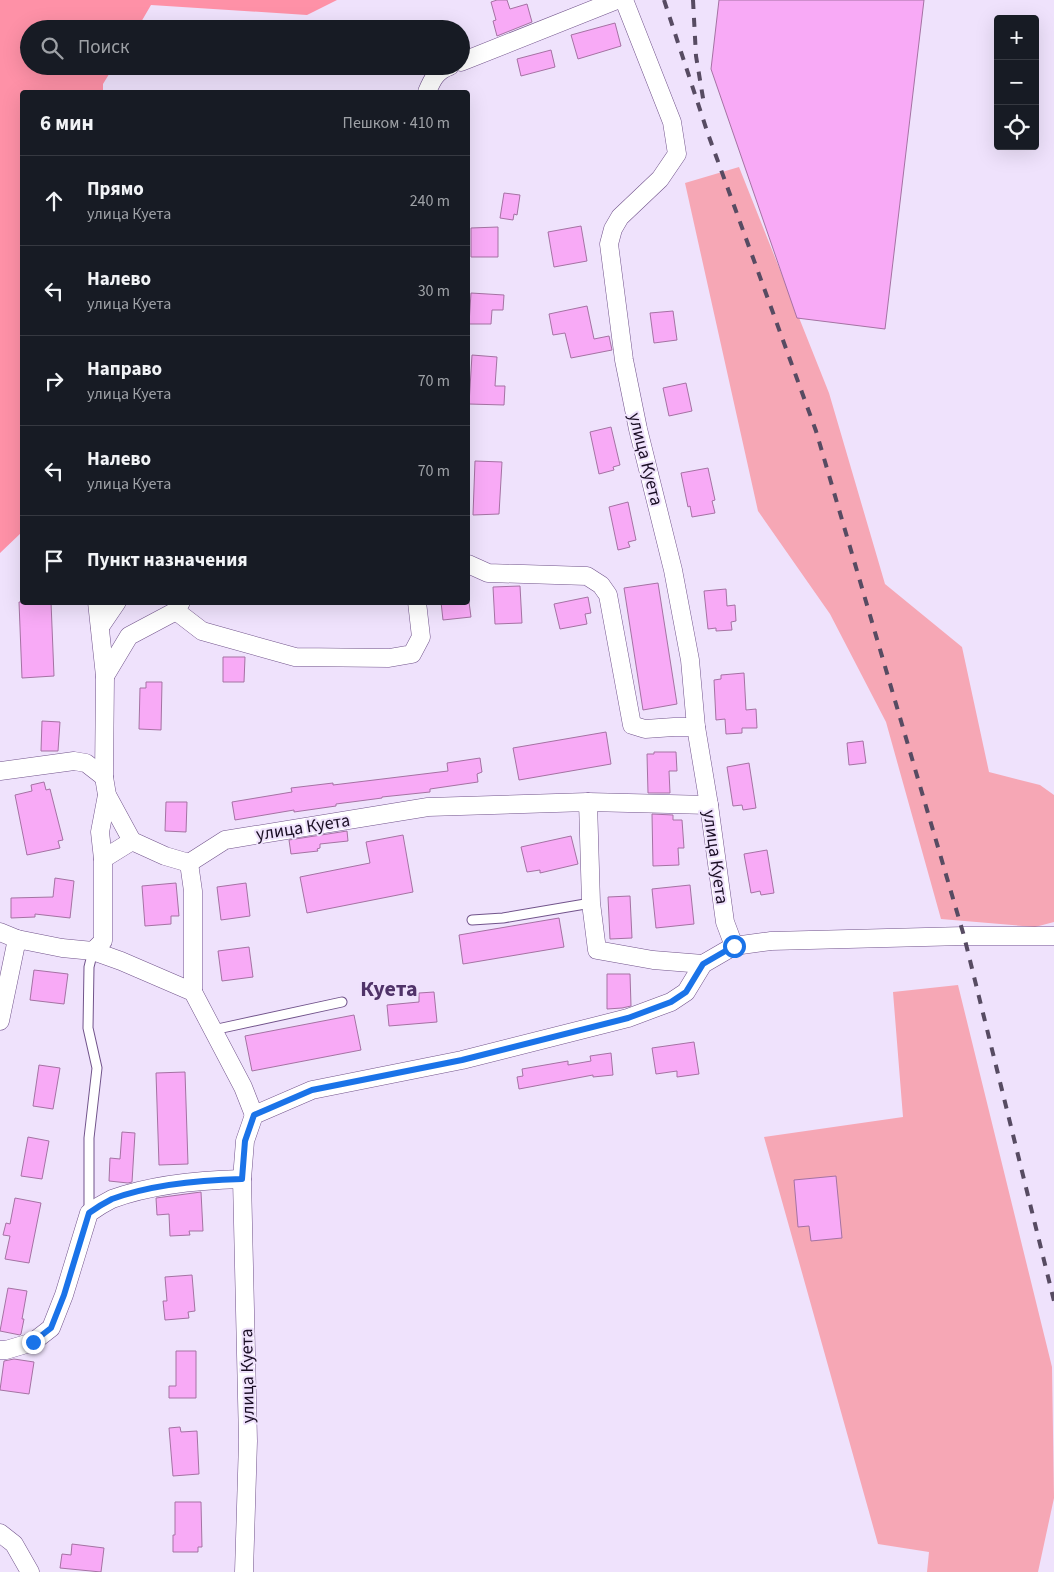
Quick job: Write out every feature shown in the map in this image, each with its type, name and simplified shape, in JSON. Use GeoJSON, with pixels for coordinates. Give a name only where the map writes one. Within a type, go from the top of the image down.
{"type":"FeatureCollection","features":[{"type":"Feature","properties":{"kind":"street"},"geometry":{"type":"LineString","coordinates":[[470,58],[617,0]]}},
{"type":"Feature","properties":{"kind":"street","name":"улица Куета"},"geometry":{"type":"LineString","coordinates":[[624,0],[672,122],[677,154],[660,179],[620,217],[613,229],[609,244],[624,360],[638,429],[673,570],[690,660],[696,727],[709,804],[725,922],[734,946]]}},
{"type":"Feature","properties":{"kind":"street"},"geometry":{"type":"LineString","coordinates":[[429,90],[432,80],[437,75]]}},
{"type":"Feature","properties":{"kind":"street"},"geometry":{"type":"LineString","coordinates":[[470,565],[488,573],[587,576],[600,585],[608,595],[632,725],[645,729],[674,726],[696,727]]}},
{"type":"Feature","properties":{"kind":"street"},"geometry":{"type":"LineString","coordinates":[[97,605],[105,676],[104,777],[107,795],[132,841],[165,856],[189,863],[193,890],[192,992],[243,1087],[254,1115],[312,1090],[462,1060],[628,1018],[671,1002],[686,992],[703,964],[734,946],[771,941],[964,936],[1054,936]]}},
{"type":"Feature","properties":{"kind":"street"},"geometry":{"type":"LineString","coordinates":[[100,627],[116,605]]}},
{"type":"Feature","properties":{"kind":"street"},"geometry":{"type":"LineString","coordinates":[[105,676],[129,636],[178,607],[202,631],[295,657],[389,658],[412,654],[421,637],[417,605]]}},
{"type":"Feature","properties":{"kind":"street"},"geometry":{"type":"LineString","coordinates":[[0,771],[74,761],[86,763],[104,777]]}},
{"type":"Feature","properties":{"kind":"street"},"geometry":{"type":"LineString","coordinates":[[93,951],[103,941],[104,859],[100,832],[107,795]]}},
{"type":"Feature","properties":{"kind":"street"},"geometry":{"type":"LineString","coordinates":[[588,802],[591,903],[597,950],[653,960],[703,964]]}},
{"type":"Feature","properties":{"kind":"street","name":"улица Куета"},"geometry":{"type":"LineString","coordinates":[[189,863],[225,840],[428,807],[588,802],[709,804]]}},
{"type":"Feature","properties":{"kind":"street"},"geometry":{"type":"LineString","coordinates":[[104,859],[132,841]]}},
{"type":"Feature","properties":{"kind":"street"},"geometry":{"type":"LineString","coordinates":[[0,932],[17,939],[62,948],[93,951],[192,992]]}},
{"type":"Feature","properties":{"kind":"street"},"geometry":{"type":"LineString","coordinates":[[0,1021],[17,939]]}},
{"type":"Feature","properties":{"kind":"street","name":"улица Куета"},"geometry":{"type":"LineString","coordinates":[[244,1572],[248,1441],[242,1179],[245,1141],[254,1115]]}},
{"type":"Feature","properties":{"kind":"street"},"geometry":{"type":"LineString","coordinates":[[0,1350],[33,1342],[51,1328],[64,1295],[89,1213],[111,1200],[153,1188],[206,1180],[242,1179]]}},
{"type":"Feature","properties":{"kind":"street"},"geometry":{"type":"LineString","coordinates":[[0,1533],[14,1544],[30,1572]]}},
{"type":"Feature","properties":{"kind":"lane"},"geometry":{"type":"LineString","coordinates":[[472,920],[503,918],[591,903]]}},
{"type":"Feature","properties":{"kind":"lane"},"geometry":{"type":"LineString","coordinates":[[89,1213],[89,1138],[97,1068],[88,1028],[89,967],[93,951]]}},
{"type":"Feature","properties":{"kind":"lane"},"geometry":{"type":"LineString","coordinates":[[213,1030],[342,1002]]}},
{"type":"Feature","properties":{"kind":"shaded area"},"geometry":{"type":"Polygon","coordinates":[[[0,0],[337,0],[307,15],[151,5],[142,20],[20,20],[20,75],[108,75],[103,84],[103,90],[20,90],[20,534],[0,553],[0,0]]]}},
{"type":"Feature","properties":{"kind":"shaded area"},"geometry":{"type":"Polygon","coordinates":[[[739,167],[829,393],[885,584],[962,647],[989,772],[1040,785],[1054,795],[1054,922],[1035,927],[941,919],[886,722],[830,614],[758,511],[685,183],[739,167]]]}},
{"type":"Feature","properties":{"kind":"shaded area"},"geometry":{"type":"Polygon","coordinates":[[[958,985],[1052,1367],[1054,1498],[1038,1572],[927,1572],[929,1552],[878,1544],[764,1137],[903,1117],[893,992],[958,985]]]}},
{"type":"Feature","properties":{"kind":"building"},"geometry":{"type":"Polygon","coordinates":[[[507,0],[510,9],[527,4],[532,22],[497,36],[493,21],[496,20],[491,2],[507,0]]]}},
{"type":"Feature","properties":{"kind":"building"},"geometry":{"type":"Polygon","coordinates":[[[719,0],[924,0],[885,329],[797,318],[711,69],[719,0]]]}},
{"type":"Feature","properties":{"kind":"building"},"geometry":{"type":"Polygon","coordinates":[[[615,23],[621,46],[578,59],[571,35],[615,23]]]}},
{"type":"Feature","properties":{"kind":"building"},"geometry":{"type":"Polygon","coordinates":[[[551,50],[555,67],[521,76],[517,59],[551,50]]]}},
{"type":"Feature","properties":{"kind":"building"},"geometry":{"type":"Polygon","coordinates":[[[504,193],[520,195],[517,215],[514,214],[513,220],[500,218],[504,193]]]}},
{"type":"Feature","properties":{"kind":"building"},"geometry":{"type":"Polygon","coordinates":[[[581,226],[587,261],[554,267],[548,232],[581,226]]]}},
{"type":"Feature","properties":{"kind":"building"},"geometry":{"type":"Polygon","coordinates":[[[498,227],[498,257],[471,257],[471,228],[498,227]]]}},
{"type":"Feature","properties":{"kind":"building"},"geometry":{"type":"Polygon","coordinates":[[[471,293],[504,295],[503,310],[492,310],[491,324],[470,324],[471,293]]]}},
{"type":"Feature","properties":{"kind":"building"},"geometry":{"type":"Polygon","coordinates":[[[587,306],[594,339],[609,336],[612,350],[571,358],[565,333],[553,335],[549,314],[587,306]]]}},
{"type":"Feature","properties":{"kind":"building"},"geometry":{"type":"Polygon","coordinates":[[[673,311],[677,340],[654,343],[650,313],[673,311]]]}},
{"type":"Feature","properties":{"kind":"building"},"geometry":{"type":"Polygon","coordinates":[[[472,355],[497,357],[495,386],[505,386],[504,405],[470,404],[472,355]]]}},
{"type":"Feature","properties":{"kind":"building"},"geometry":{"type":"Polygon","coordinates":[[[686,383],[692,411],[669,416],[663,388],[686,383]]]}},
{"type":"Feature","properties":{"kind":"building"},"geometry":{"type":"Polygon","coordinates":[[[611,427],[620,465],[613,467],[614,470],[599,474],[590,432],[611,427]]]}},
{"type":"Feature","properties":{"kind":"building"},"geometry":{"type":"Polygon","coordinates":[[[475,461],[502,462],[499,514],[473,515],[475,461]]]}},
{"type":"Feature","properties":{"kind":"building"},"geometry":{"type":"Polygon","coordinates":[[[708,468],[715,500],[712,501],[715,513],[692,517],[681,473],[708,468]]]}},
{"type":"Feature","properties":{"kind":"building"},"geometry":{"type":"Polygon","coordinates":[[[628,502],[636,540],[628,542],[630,547],[618,550],[609,507],[628,502]]]}},
{"type":"Feature","properties":{"kind":"building"},"geometry":{"type":"Polygon","coordinates":[[[658,583],[677,704],[643,710],[624,588],[658,583]]]}},
{"type":"Feature","properties":{"kind":"building"},"geometry":{"type":"Polygon","coordinates":[[[520,586],[522,623],[495,624],[493,587],[520,586]]]}},
{"type":"Feature","properties":{"kind":"building"},"geometry":{"type":"Polygon","coordinates":[[[726,589],[727,606],[735,605],[736,621],[731,622],[732,630],[716,631],[716,628],[708,629],[704,591],[726,589]]]}},
{"type":"Feature","properties":{"kind":"building"},"geometry":{"type":"Polygon","coordinates":[[[588,597],[591,613],[585,614],[587,624],[560,629],[554,604],[588,597]]]}},
{"type":"Feature","properties":{"kind":"building"},"geometry":{"type":"Polygon","coordinates":[[[19,602],[20,605],[51,605],[54,676],[22,678],[19,602]]]}},
{"type":"Feature","properties":{"kind":"building"},"geometry":{"type":"Polygon","coordinates":[[[441,605],[469,605],[471,617],[443,620],[441,605]]]}},
{"type":"Feature","properties":{"kind":"building"},"geometry":{"type":"Polygon","coordinates":[[[223,657],[245,657],[244,682],[223,682],[223,657]]]}},
{"type":"Feature","properties":{"kind":"building"},"geometry":{"type":"Polygon","coordinates":[[[744,673],[746,710],[756,709],[757,728],[742,728],[742,733],[726,734],[725,719],[716,720],[714,680],[721,679],[721,675],[744,673]]]}},
{"type":"Feature","properties":{"kind":"building"},"geometry":{"type":"Polygon","coordinates":[[[146,682],[162,682],[161,730],[139,729],[140,688],[146,688],[146,682]]]}},
{"type":"Feature","properties":{"kind":"building"},"geometry":{"type":"Polygon","coordinates":[[[42,721],[60,722],[58,751],[41,751],[42,721]]]}},
{"type":"Feature","properties":{"kind":"building"},"geometry":{"type":"Polygon","coordinates":[[[606,732],[611,764],[519,780],[513,748],[606,732]]]}},
{"type":"Feature","properties":{"kind":"building"},"geometry":{"type":"Polygon","coordinates":[[[863,741],[866,763],[849,765],[847,743],[863,741]]]}},
{"type":"Feature","properties":{"kind":"building"},"geometry":{"type":"Polygon","coordinates":[[[654,752],[676,752],[677,771],[669,771],[670,793],[648,793],[647,754],[654,754],[654,752]]]}},
{"type":"Feature","properties":{"kind":"building"},"geometry":{"type":"Polygon","coordinates":[[[480,758],[482,772],[477,774],[478,782],[430,789],[430,792],[382,797],[336,804],[336,806],[294,812],[294,810],[235,820],[232,802],[292,792],[291,788],[333,783],[333,785],[448,771],[447,763],[480,758]]]}},
{"type":"Feature","properties":{"kind":"building"},"geometry":{"type":"Polygon","coordinates":[[[749,763],[756,808],[743,810],[742,805],[733,806],[727,767],[749,763]]]}},
{"type":"Feature","properties":{"kind":"building"},"geometry":{"type":"Polygon","coordinates":[[[44,782],[46,790],[50,789],[63,840],[58,841],[60,848],[27,855],[15,795],[32,791],[31,785],[44,782]]]}},
{"type":"Feature","properties":{"kind":"building"},"geometry":{"type":"Polygon","coordinates":[[[166,802],[187,802],[186,832],[165,831],[166,802]]]}},
{"type":"Feature","properties":{"kind":"building"},"geometry":{"type":"Polygon","coordinates":[[[652,814],[673,815],[673,820],[682,820],[684,848],[678,848],[679,865],[653,866],[652,814]]]}},
{"type":"Feature","properties":{"kind":"building"},"geometry":{"type":"Polygon","coordinates":[[[347,831],[348,841],[320,844],[320,848],[317,849],[318,851],[291,854],[289,840],[347,831]]]}},
{"type":"Feature","properties":{"kind":"building"},"geometry":{"type":"Polygon","coordinates":[[[403,835],[413,892],[307,913],[300,877],[370,863],[366,842],[403,835]]]}},
{"type":"Feature","properties":{"kind":"building"},"geometry":{"type":"Polygon","coordinates":[[[571,836],[578,864],[540,873],[540,870],[527,872],[521,847],[571,836]]]}},
{"type":"Feature","properties":{"kind":"building"},"geometry":{"type":"Polygon","coordinates":[[[767,850],[774,893],[761,895],[760,891],[751,893],[744,854],[767,850]]]}},
{"type":"Feature","properties":{"kind":"building"},"geometry":{"type":"Polygon","coordinates":[[[55,878],[74,881],[70,918],[35,914],[35,917],[11,918],[11,898],[53,897],[55,878]]]}},
{"type":"Feature","properties":{"kind":"building"},"geometry":{"type":"Polygon","coordinates":[[[176,883],[179,916],[171,916],[171,924],[145,926],[142,886],[176,883]]]}},
{"type":"Feature","properties":{"kind":"building"},"geometry":{"type":"Polygon","coordinates":[[[246,883],[250,916],[221,920],[217,887],[246,883]]]}},
{"type":"Feature","properties":{"kind":"building"},"geometry":{"type":"Polygon","coordinates":[[[690,885],[694,924],[656,928],[652,889],[690,885]]]}},
{"type":"Feature","properties":{"kind":"building"},"geometry":{"type":"Polygon","coordinates":[[[630,896],[632,938],[610,939],[608,897],[630,896]]]}},
{"type":"Feature","properties":{"kind":"building"},"geometry":{"type":"Polygon","coordinates":[[[559,918],[564,947],[463,964],[459,935],[559,918]]]}},
{"type":"Feature","properties":{"kind":"building"},"geometry":{"type":"Polygon","coordinates":[[[249,947],[253,977],[222,981],[218,951],[249,947]]]}},
{"type":"Feature","properties":{"kind":"building"},"geometry":{"type":"Polygon","coordinates":[[[34,970],[68,974],[64,1004],[30,1000],[34,970]]]}},
{"type":"Feature","properties":{"kind":"building"},"geometry":{"type":"Polygon","coordinates":[[[607,974],[630,974],[631,1006],[607,1009],[607,974]]]}},
{"type":"Feature","properties":{"kind":"building"},"geometry":{"type":"Polygon","coordinates":[[[434,992],[437,1022],[389,1026],[387,1005],[419,1002],[419,993],[434,992]]]}},
{"type":"Feature","properties":{"kind":"building"},"geometry":{"type":"Polygon","coordinates":[[[354,1015],[361,1050],[252,1071],[245,1036],[354,1015]]]}},
{"type":"Feature","properties":{"kind":"building"},"geometry":{"type":"Polygon","coordinates":[[[694,1042],[699,1074],[677,1077],[677,1071],[656,1074],[652,1048],[694,1042]]]}},
{"type":"Feature","properties":{"kind":"building"},"geometry":{"type":"Polygon","coordinates":[[[611,1053],[613,1075],[593,1077],[593,1075],[519,1089],[517,1077],[523,1076],[522,1069],[568,1061],[568,1065],[591,1061],[590,1056],[611,1053]]]}},
{"type":"Feature","properties":{"kind":"building"},"geometry":{"type":"Polygon","coordinates":[[[39,1065],[60,1068],[53,1109],[33,1106],[39,1065]]]}},
{"type":"Feature","properties":{"kind":"building"},"geometry":{"type":"Polygon","coordinates":[[[185,1072],[188,1164],[159,1165],[156,1073],[185,1072]]]}},
{"type":"Feature","properties":{"kind":"building"},"geometry":{"type":"Polygon","coordinates":[[[122,1132],[135,1133],[132,1182],[128,1183],[109,1181],[110,1158],[120,1159],[122,1132]]]}},
{"type":"Feature","properties":{"kind":"building"},"geometry":{"type":"Polygon","coordinates":[[[28,1137],[49,1141],[42,1179],[21,1176],[28,1137]]]}},
{"type":"Feature","properties":{"kind":"building"},"geometry":{"type":"Polygon","coordinates":[[[836,1176],[842,1238],[811,1241],[809,1226],[798,1227],[794,1180],[836,1176]]]}},
{"type":"Feature","properties":{"kind":"building"},"geometry":{"type":"Polygon","coordinates":[[[201,1192],[203,1231],[189,1231],[190,1235],[170,1236],[169,1214],[157,1215],[156,1198],[201,1192]]]}},
{"type":"Feature","properties":{"kind":"building"},"geometry":{"type":"Polygon","coordinates":[[[15,1198],[41,1203],[29,1263],[5,1259],[10,1236],[3,1235],[6,1223],[10,1224],[15,1198]]]}},
{"type":"Feature","properties":{"kind":"building"},"geometry":{"type":"Polygon","coordinates":[[[192,1275],[195,1311],[188,1312],[189,1318],[165,1320],[163,1301],[167,1301],[165,1277],[192,1275]]]}},
{"type":"Feature","properties":{"kind":"building"},"geometry":{"type":"Polygon","coordinates":[[[8,1288],[27,1291],[20,1335],[0,1331],[8,1288]]]}},
{"type":"Feature","properties":{"kind":"building"},"geometry":{"type":"Polygon","coordinates":[[[176,1351],[196,1351],[196,1398],[169,1398],[169,1386],[176,1386],[176,1351]]]}},
{"type":"Feature","properties":{"kind":"building"},"geometry":{"type":"Polygon","coordinates":[[[14,1359],[34,1362],[29,1394],[0,1390],[4,1361],[14,1359]]]}},
{"type":"Feature","properties":{"kind":"building"},"geometry":{"type":"Polygon","coordinates":[[[180,1427],[181,1432],[197,1431],[199,1474],[173,1476],[169,1428],[180,1427]]]}},
{"type":"Feature","properties":{"kind":"building"},"geometry":{"type":"Polygon","coordinates":[[[175,1502],[201,1502],[202,1547],[198,1547],[198,1552],[173,1552],[175,1502]]]}},
{"type":"Feature","properties":{"kind":"building"},"geometry":{"type":"Polygon","coordinates":[[[72,1544],[104,1548],[101,1572],[60,1568],[62,1554],[71,1555],[72,1544]]]}},
{"type":"Feature","properties":{"kind":"railway"},"geometry":{"type":"LineString","coordinates":[[664,0],[708,134],[816,431],[964,936],[1054,1301]]}},
{"type":"Feature","properties":{"kind":"railway"},"geometry":{"type":"LineString","coordinates":[[693,0],[696,56],[704,104]]}},
{"type":"Feature","properties":{"kind":"district","name":"Куета"},"geometry":{"type":"Point","coordinates":[389,988]}},
{"type":"Feature","properties":{"kind":"route"},"geometry":{"type":"LineString","coordinates":[[33,1342],[51,1328],[64,1295],[89,1213],[111,1200],[153,1188],[206,1180],[242,1179],[245,1141],[254,1115],[312,1090],[462,1060],[628,1018],[671,1002],[686,992],[703,964],[734,946]]}}]}
